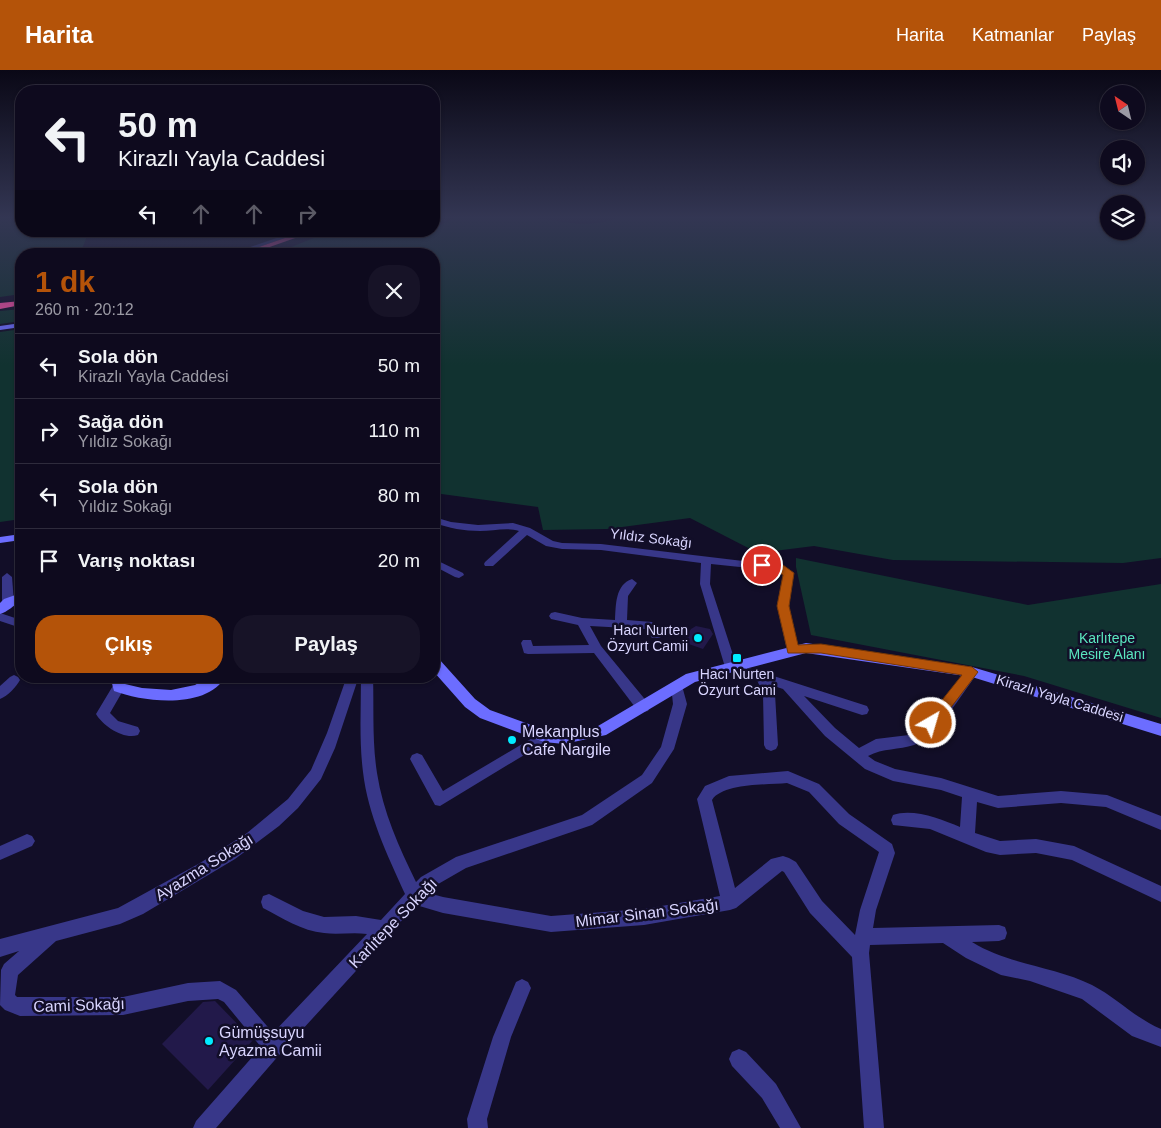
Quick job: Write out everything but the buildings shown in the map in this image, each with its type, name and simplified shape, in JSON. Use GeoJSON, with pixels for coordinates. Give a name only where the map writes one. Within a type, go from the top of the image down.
{"type":"FeatureCollection","features":[{"type":"Feature","properties":{"kind":"highway"},"geometry":{"type":"LineString","coordinates":[[0,304],[15,303]]}},
{"type":"Feature","properties":{"kind":"main road"},"geometry":{"type":"LineString","coordinates":[[0,328],[15,326]]}},
{"type":"Feature","properties":{"kind":"main road"},"geometry":{"type":"LineString","coordinates":[[0,540],[15,538]]}},
{"type":"Feature","properties":{"kind":"main road","name":"Kirazlı Yayla Caddesi"},"geometry":{"type":"LineString","coordinates":[[440,670],[470,703],[485,714],[544,736],[564,738],[601,731],[691,678],[793,650],[821,649],[972,672],[1161,730]]}},
{"type":"Feature","properties":{"kind":"main road"},"geometry":{"type":"LineString","coordinates":[[120,683],[148,694],[186,694],[211,683]]}},
{"type":"Feature","properties":{"kind":"street","name":"Yıldız Sokağı"},"geometry":{"type":"LineString","coordinates":[[440,522],[478,528],[513,526],[526,530],[550,544],[562,546],[601,547],[780,568],[789,573],[783,606],[793,650]]}},
{"type":"Feature","properties":{"kind":"street"},"geometry":{"type":"LineString","coordinates":[[488,564],[526,530]]}},
{"type":"Feature","properties":{"kind":"street"},"geometry":{"type":"LineString","coordinates":[[706,560],[705,584],[731,667],[862,710]]}},
{"type":"Feature","properties":{"kind":"street"},"geometry":{"type":"LineString","coordinates":[[440,565],[459,575]]}},
{"type":"Feature","properties":{"kind":"street"},"geometry":{"type":"LineString","coordinates":[[4,606],[7,577]]}},
{"type":"Feature","properties":{"kind":"street"},"geometry":{"type":"LineString","coordinates":[[621,624],[622,595],[632,583]]}},
{"type":"Feature","properties":{"kind":"street"},"geometry":{"type":"LineString","coordinates":[[555,616],[582,622],[648,625],[656,635]]}},
{"type":"Feature","properties":{"kind":"street"},"geometry":{"type":"LineString","coordinates":[[0,617],[15,622]]}},
{"type":"Feature","properties":{"kind":"street"},"geometry":{"type":"LineString","coordinates":[[582,622],[597,648],[643,707]]}},
{"type":"Feature","properties":{"kind":"street"},"geometry":{"type":"LineString","coordinates":[[527,643],[528,650],[597,648]]}},
{"type":"Feature","properties":{"kind":"street"},"geometry":{"type":"LineString","coordinates":[[857,755],[876,745],[918,738],[925,732],[972,672]]}},
{"type":"Feature","properties":{"kind":"street"},"geometry":{"type":"LineString","coordinates":[[762,678],[769,694],[771,745]]}},
{"type":"Feature","properties":{"kind":"street"},"geometry":{"type":"LineString","coordinates":[[0,694],[14,680]]}},
{"type":"Feature","properties":{"kind":"street"},"geometry":{"type":"LineString","coordinates":[[118,683],[103,714],[113,725],[133,731]]}},
{"type":"Feature","properties":{"kind":"street","name":"Ayazma Sokağı"},"geometry":{"type":"LineString","coordinates":[[0,948],[112,918],[137,908],[248,843],[310,784],[328,744],[350,683]]}},
{"type":"Feature","properties":{"kind":"street"},"geometry":{"type":"LineString","coordinates":[[367,683],[369,770],[373,791],[385,833],[415,897]]}},
{"type":"Feature","properties":{"kind":"street","name":"Karlıtepe Sokağı"},"geometry":{"type":"LineString","coordinates":[[203,1128],[273,1047],[386,929],[427,882],[462,862],[587,820],[647,779],[667,749],[680,704],[678,685]]}},
{"type":"Feature","properties":{"kind":"street"},"geometry":{"type":"LineString","coordinates":[[788,687],[830,732],[857,755],[870,765],[892,775],[941,784],[998,802],[1061,797],[1106,801],[1161,823]]}},
{"type":"Feature","properties":{"kind":"street"},"geometry":{"type":"LineString","coordinates":[[417,759],[440,800],[544,736]]}},
{"type":"Feature","properties":{"kind":"street"},"geometry":{"type":"LineString","coordinates":[[730,902],[704,800],[710,790],[729,782],[788,777],[814,788],[844,819],[886,849],[887,853],[868,910],[862,945],[874,1128]]}},
{"type":"Feature","properties":{"kind":"street"},"geometry":{"type":"LineString","coordinates":[[967,836],[970,794]]}},
{"type":"Feature","properties":{"kind":"street"},"geometry":{"type":"LineString","coordinates":[[898,820],[931,822],[1000,848],[1036,846],[1074,853],[1161,894]]}},
{"type":"Feature","properties":{"kind":"street"},"geometry":{"type":"LineString","coordinates":[[0,854],[27,841]]}},
{"type":"Feature","properties":{"kind":"street","name":"Mimar Sinan Sokağı"},"geometry":{"type":"LineString","coordinates":[[415,897],[443,905],[551,924],[644,917],[730,902],[767,871],[783,863],[790,867],[816,907],[862,945]]}},
{"type":"Feature","properties":{"kind":"street"},"geometry":{"type":"LineString","coordinates":[[269,902],[301,919],[316,923],[356,924],[386,929]]}},
{"type":"Feature","properties":{"kind":"street"},"geometry":{"type":"LineString","coordinates":[[862,945],[947,936],[999,933]]}},
{"type":"Feature","properties":{"kind":"street","name":"Cami Sokağı"},"geometry":{"type":"LineString","coordinates":[[54,934],[10,970],[6,998],[11,1004],[20,1007],[122,1006],[188,992],[220,990],[230,996],[273,1047]]}},
{"type":"Feature","properties":{"kind":"street"},"geometry":{"type":"LineString","coordinates":[[947,936],[972,952],[1001,966],[1030,972],[1087,992],[1139,1029],[1161,1038]]}},
{"type":"Feature","properties":{"kind":"street"},"geometry":{"type":"LineString","coordinates":[[478,1128],[477,1120],[502,1038],[522,988]]}},
{"type":"Feature","properties":{"kind":"street"},"geometry":{"type":"LineString","coordinates":[[739,1059],[769,1091],[791,1128]]}},
{"type":"Feature","properties":{"kind":"green space"},"geometry":{"type":"Polygon","coordinates":[[[0,266],[15,266],[15,295],[0,297],[0,266]]]}},
{"type":"Feature","properties":{"kind":"green space"},"geometry":{"type":"Polygon","coordinates":[[[440,266],[1161,266],[1161,558],[1123,563],[893,560],[814,546],[758,553],[690,518],[607,529],[543,530],[538,507],[440,494],[440,266]]]}},
{"type":"Feature","properties":{"kind":"green space"},"geometry":{"type":"Polygon","coordinates":[[[15,310],[15,322],[0,324],[0,311],[15,310]]]}},
{"type":"Feature","properties":{"kind":"green space"},"geometry":{"type":"Polygon","coordinates":[[[15,330],[15,520],[0,522],[0,332],[15,330]]]}},
{"type":"Feature","properties":{"kind":"green space","name":"Karlıtepe Mesire Alanı"},"geometry":{"type":"Polygon","coordinates":[[[796,558],[1028,605],[1161,584],[1161,718],[1024,676],[811,635],[796,567],[796,558]]]}},
{"type":"Feature","properties":{"kind":"place","name":"Hacı Nurten Özyurt Camii"},"geometry":{"type":"Point","coordinates":[698,638]}},
{"type":"Feature","properties":{"kind":"place","name":"Hacı Nurten Özyurt Cami"},"geometry":{"type":"Point","coordinates":[737,658]}},
{"type":"Feature","properties":{"kind":"place","name":"Mekanplus Cafe Nargile"},"geometry":{"type":"Point","coordinates":[512,740]}},
{"type":"Feature","properties":{"kind":"place","name":"Gümüşsuyu Ayazma Camii"},"geometry":{"type":"Point","coordinates":[209,1041]}},
{"type":"Feature","properties":{"kind":"route"},"geometry":{"type":"LineString","coordinates":[[762,565],[780,568],[789,573],[789,583],[783,606],[793,650],[806,648],[821,649],[972,672],[931,723]]}}]}
